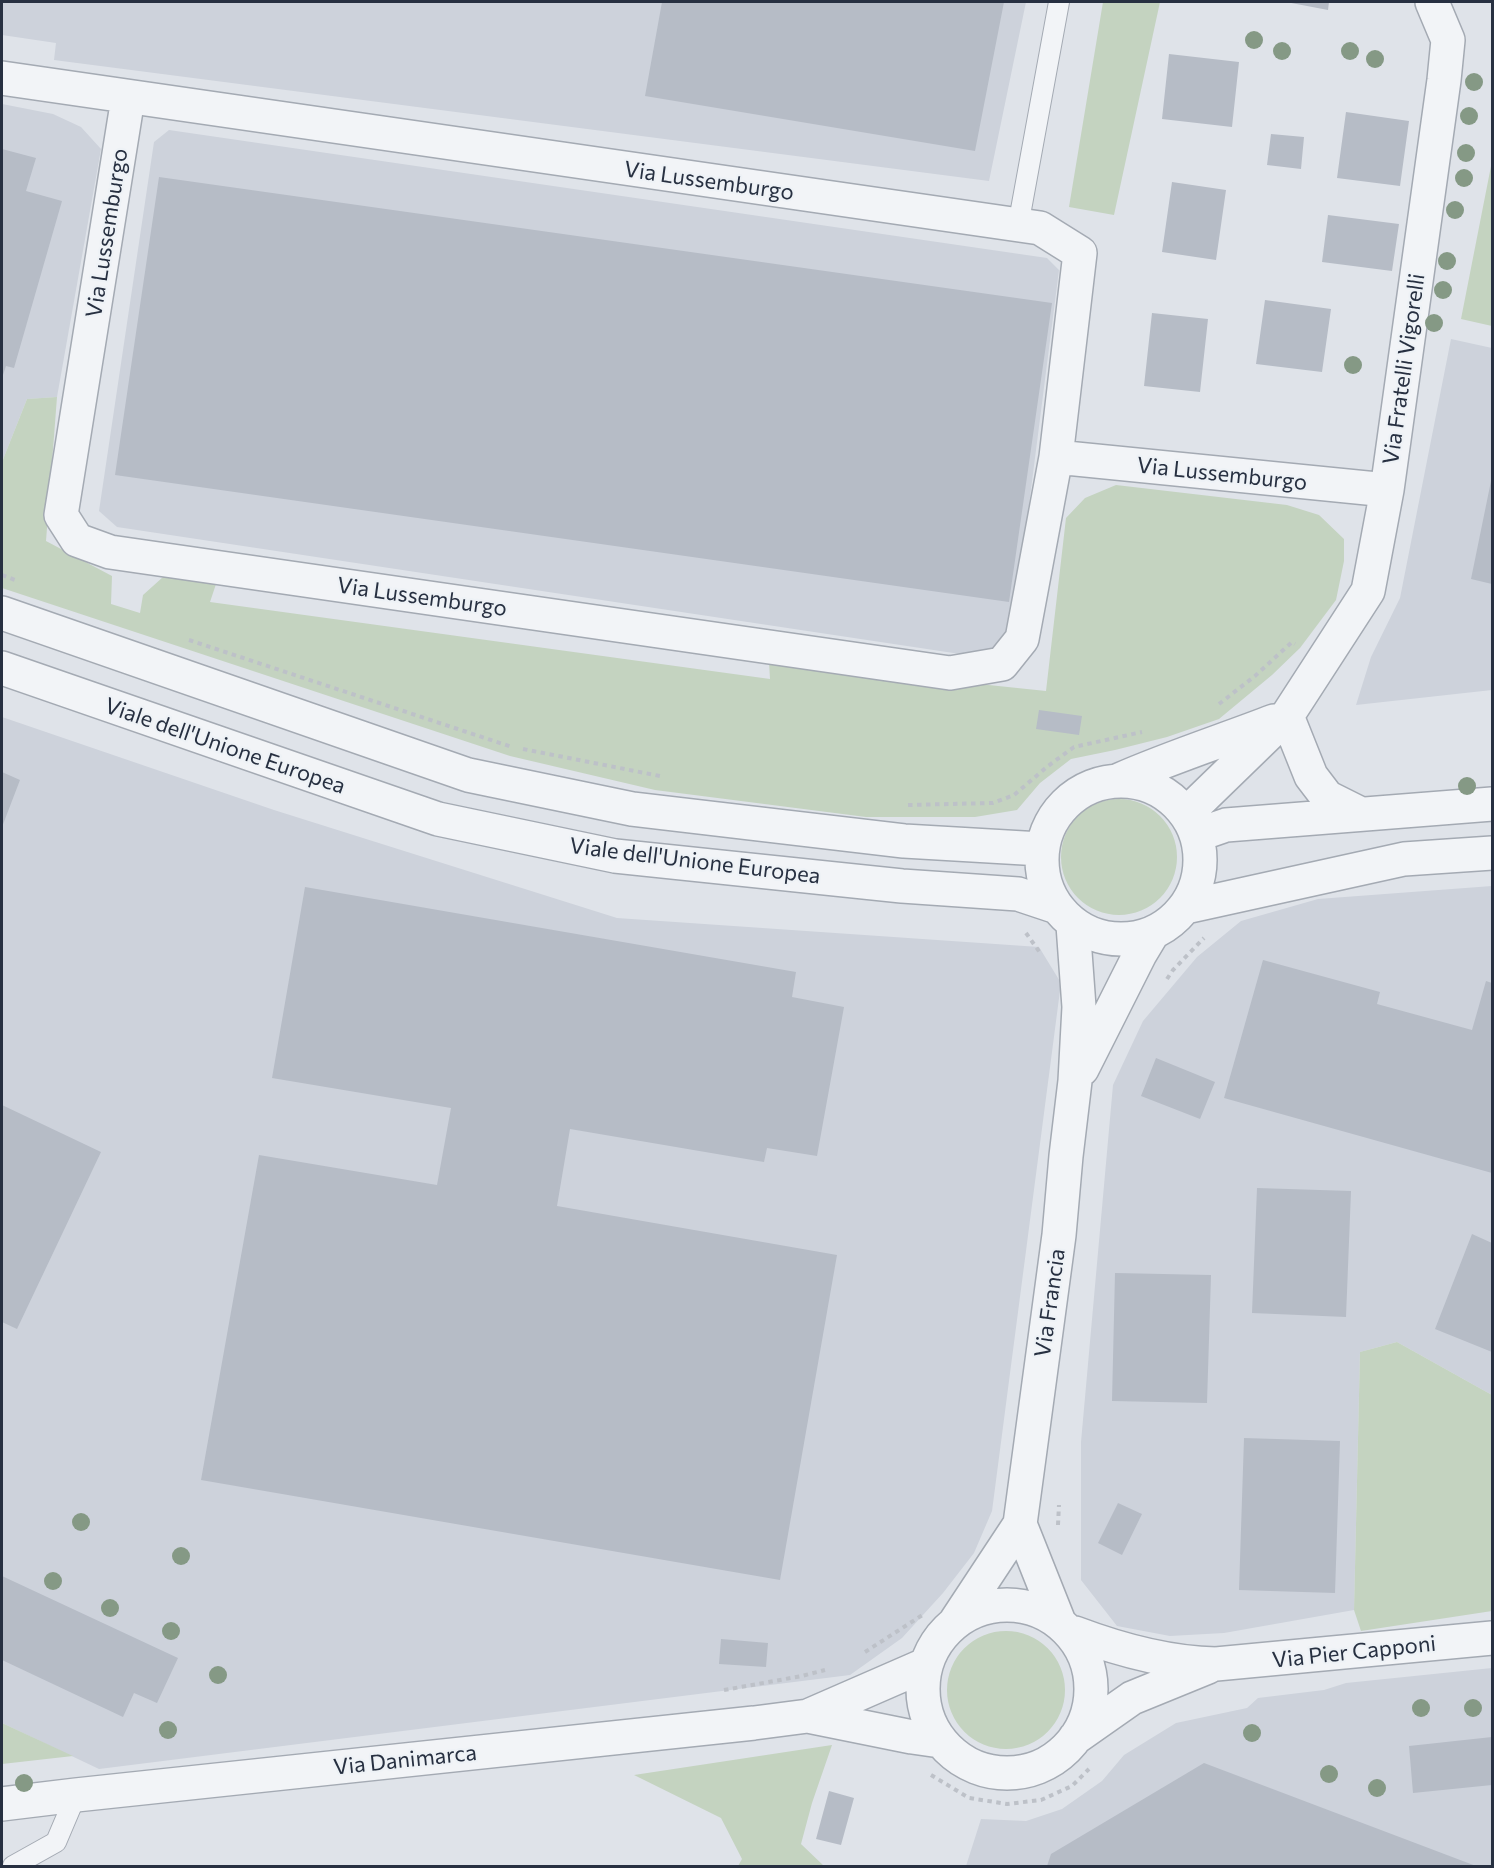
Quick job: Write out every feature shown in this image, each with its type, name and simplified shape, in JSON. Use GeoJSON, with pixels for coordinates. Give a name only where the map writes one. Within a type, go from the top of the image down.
{"type":"FeatureCollection","features":[{"type":"Feature","properties":{"kind":"street","name":"Via Fratelli Vigorelli"},"geometry":{"type":"LineString","coordinates":[[1191,825],[1287,716],[1368,591],[1387,490],[1444,80],[1448,40],[1432,2]]}},
{"type":"Feature","properties":{"kind":"street","name":"Via Lussemburgo"},"geometry":{"type":"LineString","coordinates":[[2,78],[1040,228],[1080,253],[1056,457],[1022,639],[1002,664],[950,674],[111,552],[76,540],[61,514],[128,98]]}},
{"type":"Feature","properties":{"kind":"street","name":"Via Lussemburgo"},"geometry":{"type":"LineString","coordinates":[[1056,457],[1387,490]]}},
{"type":"Feature","properties":{"kind":"street","name":"Viale dell'Unione Europea"},"geometry":{"type":"LineString","coordinates":[[2,613],[468,774],[632,809],[904,842],[1041,849]]}},
{"type":"Feature","properties":{"kind":"street","name":"Viale dell'Unione Europea"},"geometry":{"type":"LineString","coordinates":[[2,668],[438,819],[615,856],[902,886],[1018,894],[1064,916],[1098,937],[1126,940],[1152,934],[1171,922],[1186,907],[1197,885],[1201,860],[1191,825]]}},
{"type":"Feature","properties":{"kind":"street"},"geometry":{"type":"LineString","coordinates":[[1064,916],[1042,878],[1041,849],[1050,822],[1067,800],[1091,786],[1119,780],[1287,716],[1311,776],[1327,797],[1359,813]]}},
{"type":"Feature","properties":{"kind":"street"},"geometry":{"type":"LineString","coordinates":[[1119,780],[1144,784],[1168,796],[1191,825],[1226,825],[1492,804]]}},
{"type":"Feature","properties":{"kind":"street","name":"Viale dell'Unione Europea"},"geometry":{"type":"LineString","coordinates":[[1186,907],[1404,859],[1492,853]]}},
{"type":"Feature","properties":{"kind":"street","name":"Via Francia"},"geometry":{"type":"LineString","coordinates":[[1064,916],[1079,1007],[1075,1081],[1059,1235],[1020,1524],[1067,1628]]}},
{"type":"Feature","properties":{"kind":"street","name":"Via Francia"},"geometry":{"type":"LineString","coordinates":[[1075,1081],[1152,934]]}},
{"type":"Feature","properties":{"kind":"street","name":"Via Francia"},"geometry":{"type":"LineString","coordinates":[[940,1618],[1020,1524]]}},
{"type":"Feature","properties":{"kind":"street","name":"Via Pier Capponi"},"geometry":{"type":"LineString","coordinates":[[1216,1665],[1132,1698],[1086,1750],[1057,1756],[1034,1768],[1008,1773],[982,1770],[958,1758],[940,1741],[927,1717],[922,1691],[925,1665],[938,1641],[940,1618],[1001,1604],[1032,1608],[1067,1628],[1108,1646],[1193,1664],[1216,1665],[1492,1638]]}},
{"type":"Feature","properties":{"kind":"street","name":"Via Pier Capponi"},"geometry":{"type":"LineString","coordinates":[[1067,1628],[1087,1661],[1092,1688],[1086,1750]]}},
{"type":"Feature","properties":{"kind":"street","name":"Via Danimarca"},"geometry":{"type":"LineString","coordinates":[[2,1804],[808,1716],[925,1665]]}},
{"type":"Feature","properties":{"kind":"street","name":"Via Danimarca"},"geometry":{"type":"LineString","coordinates":[[808,1716],[940,1741]]}},
{"type":"Feature","properties":{"kind":"lane"},"geometry":{"type":"LineString","coordinates":[[1018,225],[1059,2]]}},
{"type":"Feature","properties":{"kind":"lane"},"geometry":{"type":"LineString","coordinates":[[14,1866],[56,1842],[76,1795]]}},
{"type":"Feature","properties":{"kind":"path"},"geometry":{"type":"LineString","coordinates":[[2,575],[24,582]]}},
{"type":"Feature","properties":{"kind":"path"},"geometry":{"type":"LineString","coordinates":[[189,639],[510,747],[670,777]]}},
{"type":"Feature","properties":{"kind":"path"},"geometry":{"type":"LineString","coordinates":[[1211,710],[1255,676],[1292,642]]}},
{"type":"Feature","properties":{"kind":"path"},"geometry":{"type":"LineString","coordinates":[[907,805],[993,803],[1014,795],[1074,747],[1153,730]]}},
{"type":"Feature","properties":{"kind":"path"},"geometry":{"type":"LineString","coordinates":[[1024,931],[1044,958]]}},
{"type":"Feature","properties":{"kind":"path"},"geometry":{"type":"LineString","coordinates":[[1167,980],[1212,932]]}},
{"type":"Feature","properties":{"kind":"path"},"geometry":{"type":"LineString","coordinates":[[1059,1530],[1060,1496]]}},
{"type":"Feature","properties":{"kind":"path"},"geometry":{"type":"LineString","coordinates":[[861,1654],[940,1618]]}},
{"type":"Feature","properties":{"kind":"path"},"geometry":{"type":"LineString","coordinates":[[713,1691],[749,1687],[834,1667]]}},
{"type":"Feature","properties":{"kind":"path"},"geometry":{"type":"LineString","coordinates":[[922,1770],[969,1798],[1006,1804],[1041,1800],[1072,1786],[1086,1750]]}},
{"type":"Feature","properties":{"kind":"shaded area"},"geometry":{"type":"Polygon","coordinates":[[[2,2],[1026,2],[989,181],[54,60],[56,43],[2,35],[2,2]]]}},
{"type":"Feature","properties":{"kind":"shaded area"},"geometry":{"type":"Polygon","coordinates":[[[2,104],[53,114],[81,127],[101,149],[57,397],[27,399],[2,462],[2,104]]]}},
{"type":"Feature","properties":{"kind":"shaded area"},"geometry":{"type":"Polygon","coordinates":[[[169,130],[1047,258],[1059,270],[1012,638],[980,657],[117,527],[99,511],[154,142],[169,130]]]}},
{"type":"Feature","properties":{"kind":"shaded area"},"geometry":{"type":"Polygon","coordinates":[[[1451,339],[1492,348],[1492,690],[1356,705],[1371,657],[1400,598],[1451,339]]]}},
{"type":"Feature","properties":{"kind":"shaded area"},"geometry":{"type":"Polygon","coordinates":[[[2,717],[274,810],[617,918],[1039,947],[1061,983],[992,1511],[974,1553],[943,1593],[902,1638],[850,1675],[99,1769],[2,1723],[2,717]]]}},
{"type":"Feature","properties":{"kind":"shaded area"},"geometry":{"type":"Polygon","coordinates":[[[1492,886],[1492,1395],[1397,1342],[1360,1352],[1354,1610],[1224,1633],[1170,1636],[1117,1626],[1081,1580],[1081,1442],[1113,1085],[1143,1021],[1197,957],[1241,921],[1318,899],[1492,886]]]}},
{"type":"Feature","properties":{"kind":"shaded area"},"geometry":{"type":"Polygon","coordinates":[[[1492,1668],[1492,1866],[966,1866],[981,1819],[1026,1821],[1062,1809],[1102,1781],[1124,1755],[1176,1723],[1247,1708],[1258,1698],[1324,1690],[1346,1683],[1492,1668]]]}},
{"type":"Feature","properties":{"kind":"green space"},"geometry":{"type":"Polygon","coordinates":[[[1103,2],[1160,2],[1114,215],[1069,207],[1103,2]]]}},
{"type":"Feature","properties":{"kind":"green space"},"geometry":{"type":"Polygon","coordinates":[[[1492,161],[1492,326],[1461,319],[1492,161]]]}},
{"type":"Feature","properties":{"kind":"green space"},"geometry":{"type":"Polygon","coordinates":[[[57,397],[46,541],[112,576],[111,604],[140,613],[143,595],[163,577],[216,584],[210,602],[770,679],[769,662],[1046,691],[1066,518],[1085,498],[1116,485],[1287,505],[1319,515],[1344,539],[1344,561],[1336,600],[1300,648],[1272,675],[1219,719],[1167,737],[1071,759],[1040,783],[1017,810],[975,817],[866,817],[655,790],[510,756],[2,588],[2,462],[27,399],[57,397]]]}},
{"type":"Feature","properties":{"kind":"green space"},"geometry":{"type":"Polygon","coordinates":[[[1119,799],[1141,803],[1160,816],[1173,835],[1177,857],[1173,879],[1160,898],[1141,911],[1119,915],[1097,911],[1078,898],[1065,879],[1061,857],[1065,835],[1078,816],[1097,803],[1119,799]]]}},
{"type":"Feature","properties":{"kind":"green space"},"geometry":{"type":"Polygon","coordinates":[[[1397,1342],[1492,1395],[1492,1611],[1361,1631],[1354,1610],[1360,1352],[1397,1342]]]}},
{"type":"Feature","properties":{"kind":"green space"},"geometry":{"type":"Polygon","coordinates":[[[1006,1631],[1029,1635],[1048,1648],[1061,1667],[1065,1690],[1061,1713],[1048,1732],[1029,1745],[1006,1749],[983,1745],[964,1732],[951,1713],[947,1690],[951,1667],[964,1648],[983,1635],[1006,1631]]]}},
{"type":"Feature","properties":{"kind":"green space"},"geometry":{"type":"Polygon","coordinates":[[[2,1723],[73,1756],[2,1764],[2,1723]]]}},
{"type":"Feature","properties":{"kind":"green space"},"geometry":{"type":"Polygon","coordinates":[[[832,1745],[801,1844],[824,1866],[738,1866],[742,1859],[721,1818],[634,1775],[832,1745]]]}},
{"type":"Feature","properties":{"kind":"building"},"geometry":{"type":"Polygon","coordinates":[[[662,2],[1004,2],[975,151],[645,96],[662,2]]]}},
{"type":"Feature","properties":{"kind":"building"},"geometry":{"type":"Polygon","coordinates":[[[1286,2],[1329,2],[1328,10],[1286,2]]]}},
{"type":"Feature","properties":{"kind":"building"},"geometry":{"type":"Polygon","coordinates":[[[1169,54],[1239,62],[1232,127],[1162,119],[1169,54]]]}},
{"type":"Feature","properties":{"kind":"building"},"geometry":{"type":"Polygon","coordinates":[[[1346,112],[1409,121],[1400,186],[1337,178],[1346,112]]]}},
{"type":"Feature","properties":{"kind":"building"},"geometry":{"type":"Polygon","coordinates":[[[1271,134],[1304,137],[1301,169],[1267,165],[1271,134]]]}},
{"type":"Feature","properties":{"kind":"building"},"geometry":{"type":"Polygon","coordinates":[[[2,149],[36,158],[26,191],[62,201],[14,368],[6,366],[2,378],[2,149]]]}},
{"type":"Feature","properties":{"kind":"building"},"geometry":{"type":"Polygon","coordinates":[[[159,177],[1052,303],[1009,602],[115,475],[159,177]]]}},
{"type":"Feature","properties":{"kind":"building"},"geometry":{"type":"Polygon","coordinates":[[[1172,182],[1226,190],[1216,260],[1162,252],[1172,182]]]}},
{"type":"Feature","properties":{"kind":"building"},"geometry":{"type":"Polygon","coordinates":[[[1328,215],[1399,224],[1392,271],[1322,262],[1328,215]]]}},
{"type":"Feature","properties":{"kind":"building"},"geometry":{"type":"Polygon","coordinates":[[[1265,300],[1331,309],[1322,372],[1256,364],[1265,300]]]}},
{"type":"Feature","properties":{"kind":"building"},"geometry":{"type":"Polygon","coordinates":[[[1152,313],[1208,319],[1200,392],[1144,386],[1152,313]]]}},
{"type":"Feature","properties":{"kind":"building"},"geometry":{"type":"Polygon","coordinates":[[[1492,481],[1492,584],[1471,579],[1492,481]]]}},
{"type":"Feature","properties":{"kind":"building"},"geometry":{"type":"Polygon","coordinates":[[[1039,710],[1082,716],[1079,735],[1036,729],[1039,710]]]}},
{"type":"Feature","properties":{"kind":"building"},"geometry":{"type":"Polygon","coordinates":[[[2,772],[20,780],[2,827],[2,772]]]}},
{"type":"Feature","properties":{"kind":"building"},"geometry":{"type":"Polygon","coordinates":[[[305,887],[796,972],[792,997],[844,1007],[817,1156],[767,1148],[764,1162],[570,1129],[557,1206],[837,1255],[780,1580],[201,1480],[259,1155],[437,1185],[451,1108],[272,1078],[305,887]]]}},
{"type":"Feature","properties":{"kind":"building"},"geometry":{"type":"Polygon","coordinates":[[[1263,960],[1380,992],[1377,1004],[1472,1030],[1486,981],[1492,983],[1492,1173],[1224,1098],[1263,960]]]}},
{"type":"Feature","properties":{"kind":"building"},"geometry":{"type":"Polygon","coordinates":[[[1156,1058],[1215,1082],[1200,1119],[1141,1096],[1156,1058]]]}},
{"type":"Feature","properties":{"kind":"building"},"geometry":{"type":"Polygon","coordinates":[[[2,1105],[101,1152],[17,1329],[2,1322],[2,1105]]]}},
{"type":"Feature","properties":{"kind":"building"},"geometry":{"type":"Polygon","coordinates":[[[1257,1188],[1351,1191],[1346,1317],[1252,1313],[1257,1188]]]}},
{"type":"Feature","properties":{"kind":"building"},"geometry":{"type":"Polygon","coordinates":[[[1472,1234],[1492,1243],[1492,1352],[1435,1329],[1472,1234]]]}},
{"type":"Feature","properties":{"kind":"building"},"geometry":{"type":"Polygon","coordinates":[[[1115,1273],[1211,1275],[1207,1403],[1112,1401],[1115,1273]]]}},
{"type":"Feature","properties":{"kind":"building"},"geometry":{"type":"Polygon","coordinates":[[[1244,1438],[1340,1441],[1335,1593],[1239,1590],[1244,1438]]]}},
{"type":"Feature","properties":{"kind":"building"},"geometry":{"type":"Polygon","coordinates":[[[1118,1503],[1142,1514],[1122,1555],[1098,1543],[1118,1503]]]}},
{"type":"Feature","properties":{"kind":"building"},"geometry":{"type":"Polygon","coordinates":[[[2,1576],[178,1658],[157,1703],[134,1693],[123,1717],[2,1660],[2,1576]]]}},
{"type":"Feature","properties":{"kind":"building"},"geometry":{"type":"Polygon","coordinates":[[[721,1639],[768,1643],[766,1667],[719,1664],[721,1639]]]}},
{"type":"Feature","properties":{"kind":"building"},"geometry":{"type":"Polygon","coordinates":[[[1492,1737],[1492,1785],[1413,1793],[1409,1746],[1492,1737]]]}},
{"type":"Feature","properties":{"kind":"building"},"geometry":{"type":"Polygon","coordinates":[[[1204,1763],[1476,1866],[1047,1866],[1051,1854],[1204,1763]]]}},
{"type":"Feature","properties":{"kind":"building"},"geometry":{"type":"Polygon","coordinates":[[[829,1791],[854,1798],[841,1845],[816,1839],[829,1791]]]}}]}
